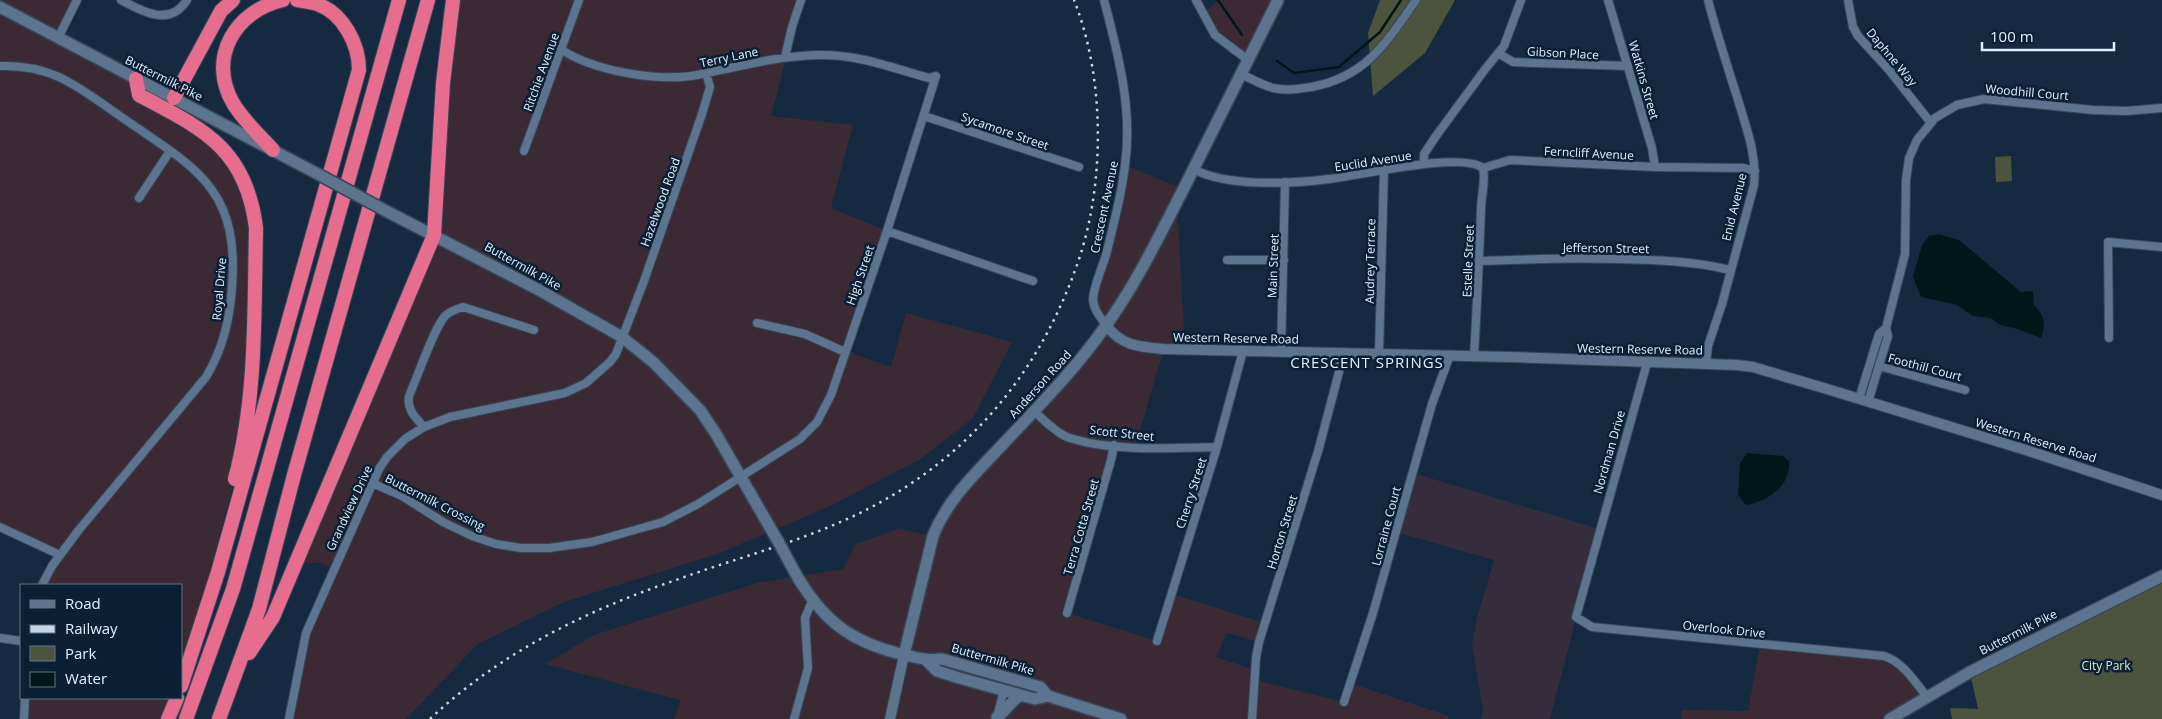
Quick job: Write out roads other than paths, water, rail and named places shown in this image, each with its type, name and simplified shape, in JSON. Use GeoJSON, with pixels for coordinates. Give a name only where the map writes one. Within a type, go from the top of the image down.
{"type":"FeatureCollection","features":[{"type":"Feature","properties":{"kind":"highway"},"geometry":{"type":"LineString","coordinates":[[174,98],[222,11],[234,0]]}},
{"type":"Feature","properties":{"kind":"highway"},"geometry":{"type":"LineString","coordinates":[[273,150],[234,104],[224,83],[224,56],[231,35],[246,17],[263,6],[283,0]]}},
{"type":"Feature","properties":{"kind":"highway"},"geometry":{"type":"LineString","coordinates":[[182,683],[218,572],[359,70],[356,48],[340,20],[317,4],[298,0]]}},
{"type":"Feature","properties":{"kind":"highway"},"geometry":{"type":"LineString","coordinates":[[186,719],[238,574],[399,0]]}},
{"type":"Feature","properties":{"kind":"highway"},"geometry":{"type":"LineString","coordinates":[[219,719],[258,610],[294,475],[428,0]]}},
{"type":"Feature","properties":{"kind":"highway"},"geometry":{"type":"LineString","coordinates":[[238,669],[273,617],[434,235],[443,84],[453,0]]}},
{"type":"Feature","properties":{"kind":"highway"},"geometry":{"type":"LineString","coordinates":[[136,80],[139,95],[196,125],[217,141],[229,155],[247,189],[254,210],[256,228],[253,371],[247,427],[209,576],[182,661]]}},
{"type":"Feature","properties":{"kind":"highway"},"geometry":{"type":"LineString","coordinates":[[162,719],[170,699]]}},
{"type":"Feature","properties":{"kind":"highway"},"geometry":{"type":"LineString","coordinates":[[168,719],[177,699]]}},
{"type":"Feature","properties":{"kind":"main road","name":"Anderson Road"},"geometry":{"type":"LineString","coordinates":[[904,655],[938,522],[950,502],[1073,368],[1107,326],[1149,256],[1278,0]]}},
{"type":"Feature","properties":{"kind":"main road","name":"Buttermilk Pike"},"geometry":{"type":"LineString","coordinates":[[0,7],[539,290],[622,337],[653,362],[695,404],[716,434],[764,514],[812,601],[830,621],[857,640],[927,661],[942,659],[1040,687],[1048,696]]}},
{"type":"Feature","properties":{"kind":"main road","name":"Buttermilk Pike"},"geometry":{"type":"LineString","coordinates":[[1890,719],[1970,672],[2162,576]]}},
{"type":"Feature","properties":{"kind":"main road","name":"Buttermilk Pike"},"geometry":{"type":"LineString","coordinates":[[927,661],[937,671],[1034,699],[1048,696],[1121,719]]}},
{"type":"Feature","properties":{"kind":"main road"},"geometry":{"type":"LineString","coordinates":[[997,718],[1007,711],[1013,700],[1021,695]]}},
{"type":"Feature","properties":{"kind":"street"},"geometry":{"type":"LineString","coordinates":[[58,38],[77,0]]}},
{"type":"Feature","properties":{"kind":"street"},"geometry":{"type":"LineString","coordinates":[[121,0],[142,12],[157,16],[171,14],[181,8],[187,0]]}},
{"type":"Feature","properties":{"kind":"street","name":"Ritchie Avenue"},"geometry":{"type":"LineString","coordinates":[[524,151],[579,0]]}},
{"type":"Feature","properties":{"kind":"street"},"geometry":{"type":"LineString","coordinates":[[785,57],[801,0]]}},
{"type":"Feature","properties":{"kind":"street","name":"Crescent Avenue"},"geometry":{"type":"LineString","coordinates":[[1104,0],[1118,54],[1125,96],[1127,131],[1125,165],[1093,300],[1096,310],[1107,326]]}},
{"type":"Feature","properties":{"kind":"street"},"geometry":{"type":"LineString","coordinates":[[1196,0],[1215,35],[1248,60]]}},
{"type":"Feature","properties":{"kind":"street"},"geometry":{"type":"LineString","coordinates":[[1241,74],[1273,88],[1285,90],[1337,81],[1353,73],[1369,61],[1416,0]]}},
{"type":"Feature","properties":{"kind":"street","name":"Euclid Avenue"},"geometry":{"type":"LineString","coordinates":[[1193,169],[1226,180],[1285,182],[1330,179],[1424,164],[1424,154],[1432,142],[1504,46],[1521,0]]}},
{"type":"Feature","properties":{"kind":"street","name":"Watkins Street"},"geometry":{"type":"LineString","coordinates":[[1608,0],[1652,148],[1655,167]]}},
{"type":"Feature","properties":{"kind":"street","name":"Enid Avenue"},"geometry":{"type":"LineString","coordinates":[[1706,363],[1708,346],[1722,304],[1754,185],[1755,171],[1749,137],[1716,32],[1708,0]]}},
{"type":"Feature","properties":{"kind":"street","name":"Daphne Way"},"geometry":{"type":"LineString","coordinates":[[1848,0],[1858,36],[1880,60],[1930,123]]}},
{"type":"Feature","properties":{"kind":"street","name":"Terry Lane"},"geometry":{"type":"LineString","coordinates":[[562,50],[573,57],[627,72],[663,76],[687,76],[785,57],[819,55],[875,61],[903,71]]}},
{"type":"Feature","properties":{"kind":"street","name":"Gibson Place"},"geometry":{"type":"LineString","coordinates":[[1498,53],[1513,62],[1628,66]]}},
{"type":"Feature","properties":{"kind":"street","name":"Royal Drive"},"geometry":{"type":"LineString","coordinates":[[0,66],[31,67],[70,82],[170,151],[197,173],[210,186],[218,198],[230,228],[234,267],[231,304],[225,335],[214,364],[206,377],[78,531],[60,555],[43,584]]}},
{"type":"Feature","properties":{"kind":"street","name":"High Street"},"geometry":{"type":"LineString","coordinates":[[741,476],[800,439],[817,422],[831,395],[887,231],[936,76],[929,78],[903,71]]}},
{"type":"Feature","properties":{"kind":"street","name":"Hazelwood Road"},"geometry":{"type":"LineString","coordinates":[[622,337],[644,281],[702,114],[710,87],[706,73]]}},
{"type":"Feature","properties":{"kind":"street","name":"Woodhill Court"},"geometry":{"type":"LineString","coordinates":[[1864,400],[1879,366],[1888,336],[1886,328],[1905,254],[1906,180],[1909,158],[1917,140],[1930,123],[1957,105],[1984,99],[2093,110],[2126,111],[2162,108]]}},
{"type":"Feature","properties":{"kind":"street","name":"Sycamore Street"},"geometry":{"type":"LineString","coordinates":[[924,116],[1079,167]]}},
{"type":"Feature","properties":{"kind":"street"},"geometry":{"type":"LineString","coordinates":[[139,198],[170,151]]}},
{"type":"Feature","properties":{"kind":"street","name":"Ferncliff Avenue"},"geometry":{"type":"LineString","coordinates":[[1424,164],[1478,164],[1483,168],[1510,160],[1655,167],[1743,168],[1755,171]]}},
{"type":"Feature","properties":{"kind":"street","name":"Estelle Street"},"geometry":{"type":"LineString","coordinates":[[1474,356],[1483,168]]}},
{"type":"Feature","properties":{"kind":"street","name":"Audrey Terrace"},"geometry":{"type":"LineString","coordinates":[[1379,354],[1384,169]]}},
{"type":"Feature","properties":{"kind":"street","name":"Main Street"},"geometry":{"type":"LineString","coordinates":[[1281,352],[1285,182]]}},
{"type":"Feature","properties":{"kind":"street"},"geometry":{"type":"LineString","coordinates":[[887,231],[1033,281]]}},
{"type":"Feature","properties":{"kind":"street"},"geometry":{"type":"LineString","coordinates":[[2109,338],[2108,242],[2162,247]]}},
{"type":"Feature","properties":{"kind":"street","name":"Jefferson Street"},"geometry":{"type":"LineString","coordinates":[[1480,261],[1558,259],[1637,260],[1700,264],[1730,270]]}},
{"type":"Feature","properties":{"kind":"street"},"geometry":{"type":"LineString","coordinates":[[1227,260],[1284,260]]}},
{"type":"Feature","properties":{"kind":"street"},"geometry":{"type":"LineString","coordinates":[[424,427],[412,414],[408,404],[409,396],[439,326],[446,316],[453,310],[462,307],[534,330]]}},
{"type":"Feature","properties":{"kind":"street"},"geometry":{"type":"LineString","coordinates":[[757,323],[805,334],[845,352]]}},
{"type":"Feature","properties":{"kind":"street","name":"Western Reserve Road"},"geometry":{"type":"LineString","coordinates":[[1107,326],[1113,335],[1137,347],[1450,355],[1646,363],[1706,363],[1753,367],[2026,450],[2162,495]]}},
{"type":"Feature","properties":{"kind":"street","name":"Woodhill Court"},"geometry":{"type":"LineString","coordinates":[[1864,400],[1879,334],[1886,328]]}},
{"type":"Feature","properties":{"kind":"street","name":"Grandview Drive"},"geometry":{"type":"LineString","coordinates":[[289,719],[306,633],[372,483],[383,463],[396,448],[424,427],[450,417],[557,395],[576,388],[586,383],[610,362],[616,354],[622,337]]}},
{"type":"Feature","properties":{"kind":"street","name":"Cherry Street"},"geometry":{"type":"LineString","coordinates":[[1157,641],[1217,448],[1243,351]]}},
{"type":"Feature","properties":{"kind":"street","name":"Horton Street"},"geometry":{"type":"LineString","coordinates":[[1252,719],[1256,658],[1259,642],[1319,448],[1339,372],[1342,352]]}},
{"type":"Feature","properties":{"kind":"street","name":"Lorraine Court"},"geometry":{"type":"LineString","coordinates":[[1344,702],[1374,613],[1432,404],[1450,355]]}},
{"type":"Feature","properties":{"kind":"street","name":"Nordman Drive"},"geometry":{"type":"LineString","coordinates":[[1594,548],[1646,363]]}},
{"type":"Feature","properties":{"kind":"street","name":"Foothill Court"},"geometry":{"type":"LineString","coordinates":[[1879,366],[1965,390]]}},
{"type":"Feature","properties":{"kind":"street","name":"Scott Street"},"geometry":{"type":"LineString","coordinates":[[1034,411],[1067,437],[1114,445],[1217,448]]}},
{"type":"Feature","properties":{"kind":"street","name":"Terra Cotta Street"},"geometry":{"type":"LineString","coordinates":[[1067,613],[1112,460],[1114,445]]}},
{"type":"Feature","properties":{"kind":"street","name":"Buttermilk Crossing"},"geometry":{"type":"LineString","coordinates":[[372,483],[402,496],[443,522],[472,536],[496,544],[521,548],[549,548],[592,542],[663,522],[698,504],[741,476]]}},
{"type":"Feature","properties":{"kind":"street"},"geometry":{"type":"LineString","coordinates":[[0,527],[60,555]]}},
{"type":"Feature","properties":{"kind":"street","name":"Overlook Drive"},"geometry":{"type":"LineString","coordinates":[[1594,548],[1576,618],[1587,626],[1884,656],[1907,671],[1927,697]]}},
{"type":"Feature","properties":{"kind":"street"},"geometry":{"type":"LineString","coordinates":[[794,719],[808,668],[805,618],[812,601]]}},
{"type":"Feature","properties":{"kind":"street"},"geometry":{"type":"LineString","coordinates":[[0,638],[20,640]]}},
{"type":"Feature","properties":{"kind":"street","name":"Anderson Road"},"geometry":{"type":"LineString","coordinates":[[890,719],[904,655]]}},
{"type":"Feature","properties":{"kind":"street"},"geometry":{"type":"LineString","coordinates":[[997,718],[1004,690]]}},
{"type":"Feature","properties":{"kind":"street"},"geometry":{"type":"LineString","coordinates":[[24,719],[25,699]]}},
{"type":"Feature","properties":{"kind":"water"},"geometry":{"type":"Polygon","coordinates":[[[1939,234],[1959,240],[2021,292],[2033,291],[2034,305],[2043,320],[2044,328],[2041,338],[2000,325],[1991,318],[1973,316],[1957,305],[1921,297],[1913,277],[1922,245],[1929,236],[1939,234]]]}},
{"type":"Feature","properties":{"kind":"water"},"geometry":{"type":"Polygon","coordinates":[[[1747,453],[1783,456],[1789,461],[1789,470],[1782,485],[1770,496],[1746,505],[1738,495],[1740,463],[1747,453]]]}},
{"type":"Feature","properties":{"kind":"waterway"},"geometry":{"type":"LineString","coordinates":[[1218,0],[1242,35]]}},
{"type":"Feature","properties":{"kind":"waterway"},"geometry":{"type":"LineString","coordinates":[[1277,61],[1294,73],[1339,67],[1380,32],[1401,0]]}},
{"type":"Feature","properties":{"kind":"railway"},"geometry":{"type":"LineString","coordinates":[[430,719],[485,674],[545,636],[577,620],[642,592],[796,540],[866,510],[904,488],[940,463],[971,435],[1000,404],[1025,370],[1047,334],[1066,295],[1081,253],[1089,223],[1097,159],[1096,93],[1084,29],[1074,0]]}},
{"type":"Feature","properties":{"kind":"district","name":"CRESCENT SPRINGS"},"geometry":{"type":"Point","coordinates":[1367,362]}},
{"type":"Feature","properties":{"kind":"park label","name":"City Park"},"geometry":{"type":"Point","coordinates":[2106,665]}}]}
